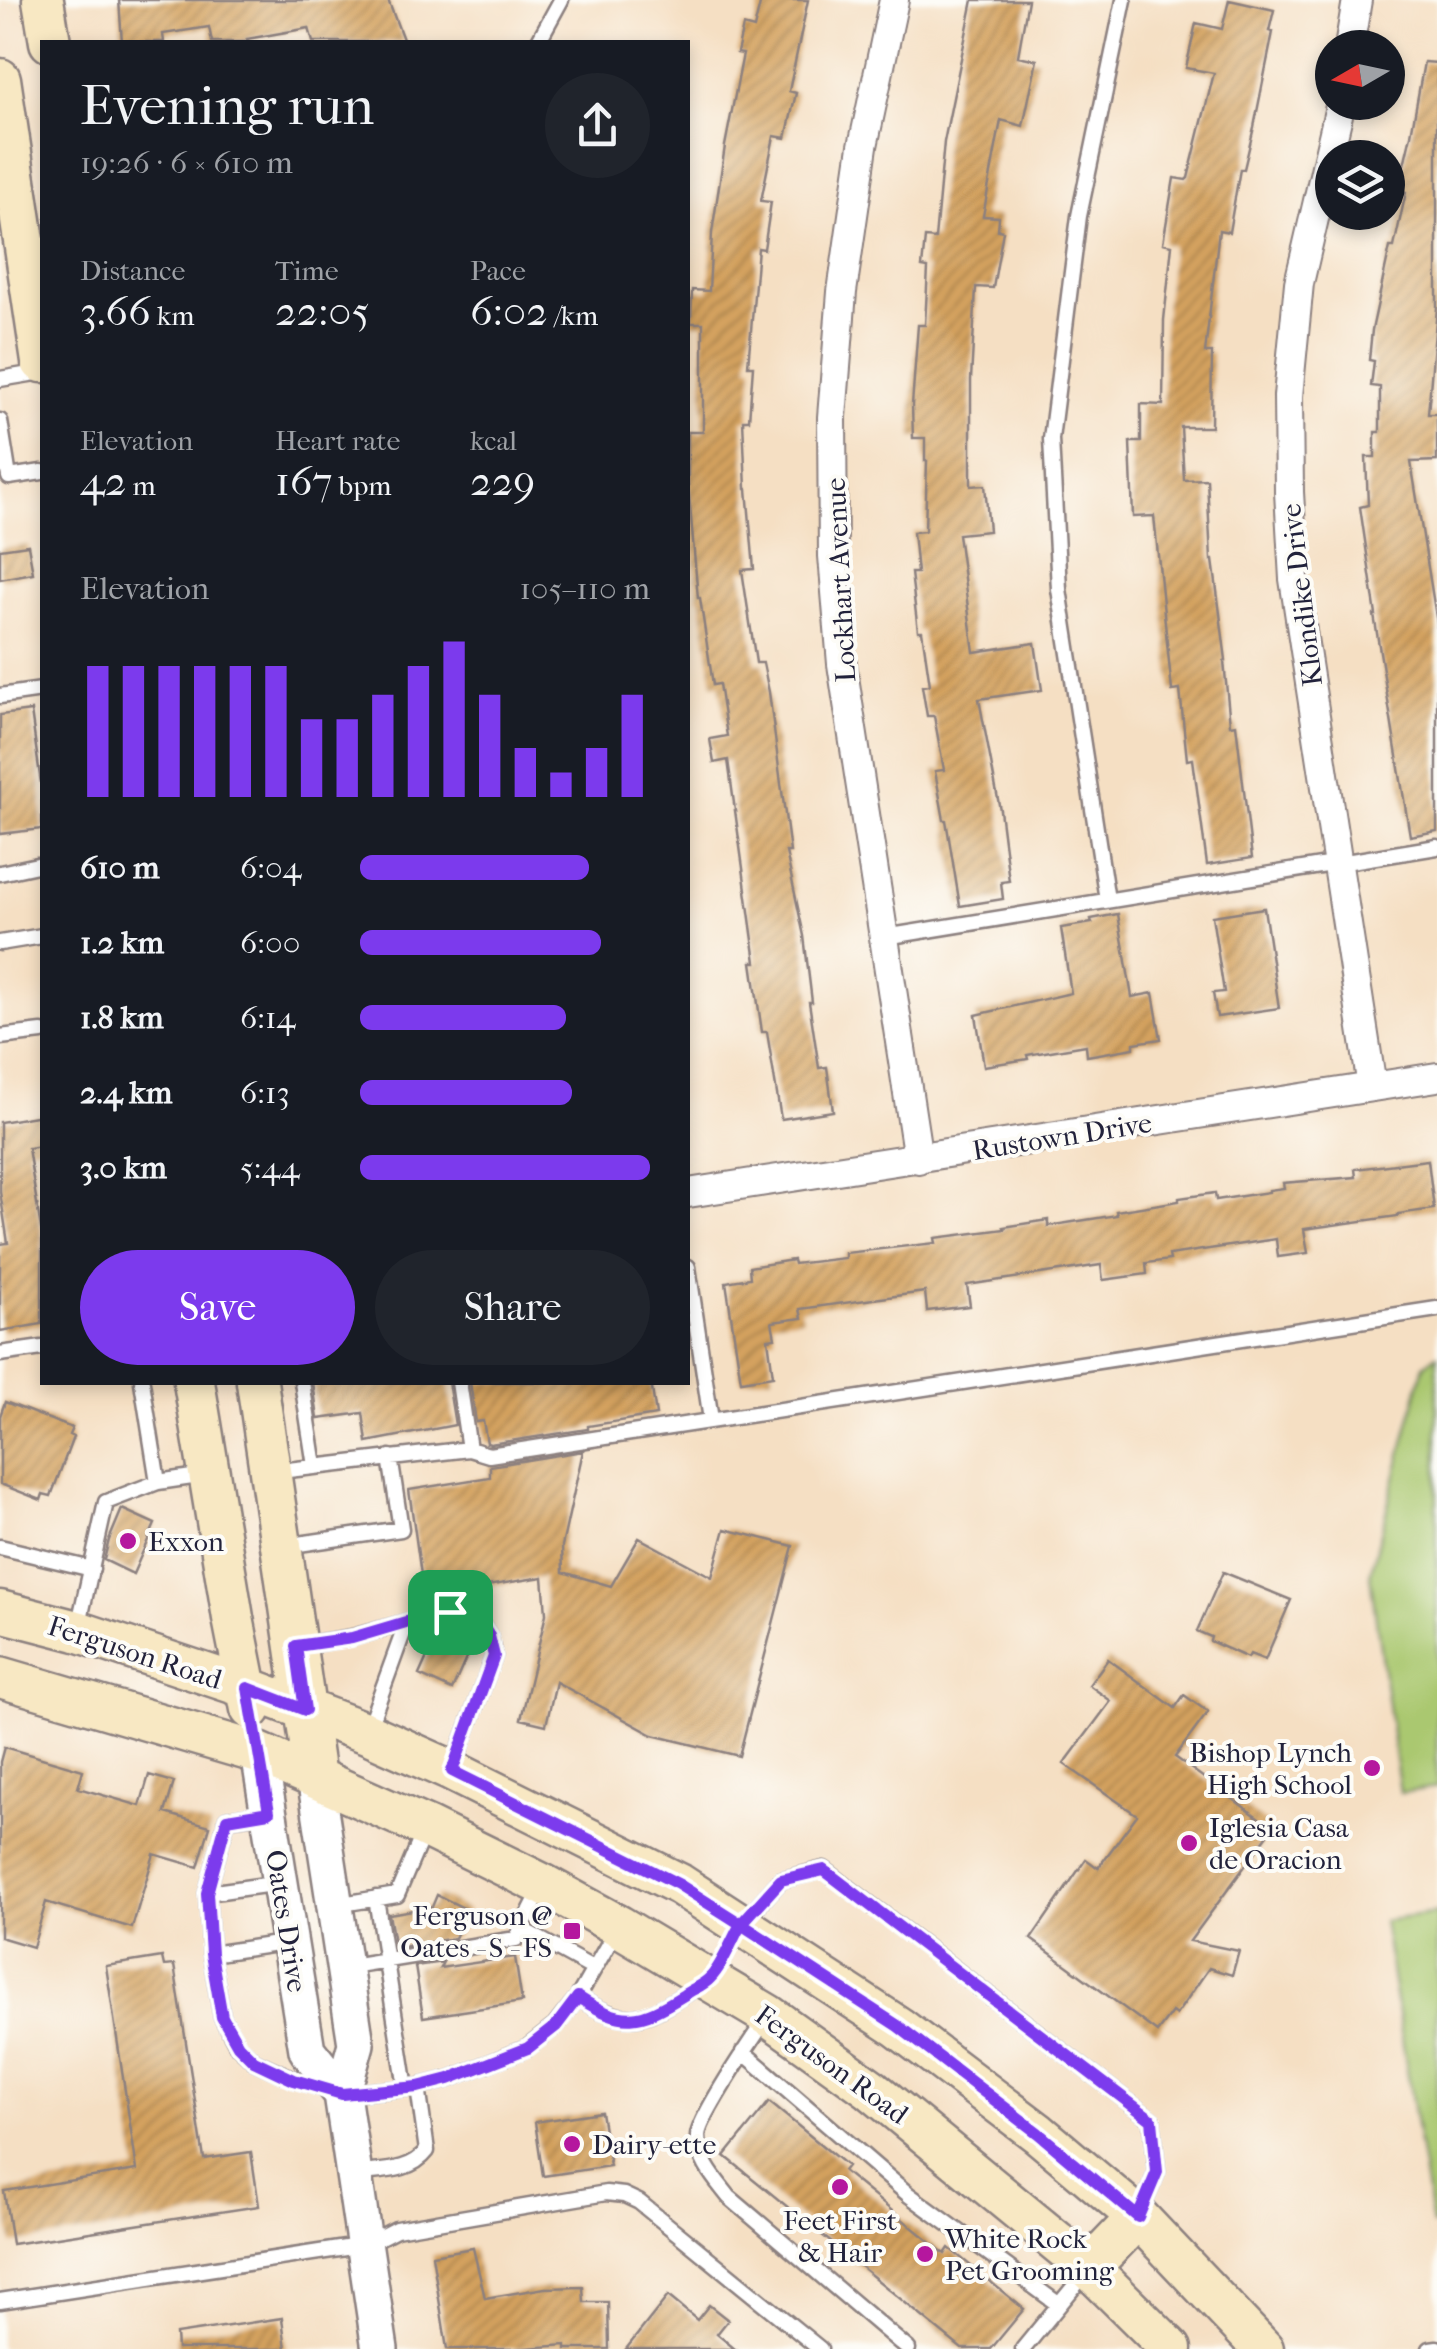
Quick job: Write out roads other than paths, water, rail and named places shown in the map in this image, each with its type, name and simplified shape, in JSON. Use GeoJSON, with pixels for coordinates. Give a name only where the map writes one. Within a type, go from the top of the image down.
{"type":"FeatureCollection","features":[{"type":"Feature","properties":{"kind":"main road"},"geometry":{"type":"LineString","coordinates":[[43,0],[50,40]]}},
{"type":"Feature","properties":{"kind":"main road"},"geometry":{"type":"LineString","coordinates":[[0,79],[6,168],[40,351]]}},
{"type":"Feature","properties":{"kind":"main road","name":"Oates Drive"},"geometry":{"type":"LineString","coordinates":[[194,1385],[259,1753]]}},
{"type":"Feature","properties":{"kind":"main road","name":"Oates Drive"},"geometry":{"type":"LineString","coordinates":[[257,1385],[315,1777]]}},
{"type":"Feature","properties":{"kind":"main road","name":"Ferguson Road"},"geometry":{"type":"LineString","coordinates":[[0,1612],[78,1631],[367,1733],[678,1884],[898,2026],[1038,2133],[1138,2217],[1263,2349]]}},
{"type":"Feature","properties":{"kind":"main road","name":"Ferguson Road"},"geometry":{"type":"LineString","coordinates":[[0,1678],[259,1753],[426,1827],[544,1884],[618,1926],[768,2015],[871,2090],[1089,2268],[1170,2349]]}},
{"type":"Feature","properties":{"kind":"main road"},"geometry":{"type":"LineString","coordinates":[[710,1979],[741,1924]]}},
{"type":"Feature","properties":{"kind":"main road"},"geometry":{"type":"LineString","coordinates":[[1089,2268],[1138,2217]]}},
{"type":"Feature","properties":{"kind":"street","name":"Lockhart Avenue"},"geometry":{"type":"LineString","coordinates":[[894,0],[863,146],[844,274],[832,418],[834,556],[842,664],[918,1159]]}},
{"type":"Feature","properties":{"kind":"street"},"geometry":{"type":"LineString","coordinates":[[1353,30],[1357,0]]}},
{"type":"Feature","properties":{"kind":"street","name":"Klondike Drive"},"geometry":{"type":"LineString","coordinates":[[1337,120],[1300,283],[1288,396],[1289,492],[1294,579],[1372,1088]]}},
{"type":"Feature","properties":{"kind":"street","name":"Rustown Drive"},"geometry":{"type":"LineString","coordinates":[[690,1193],[1437,1078]]}},
{"type":"Feature","properties":{"kind":"street","name":"Oates Drive"},"geometry":{"type":"LineString","coordinates":[[259,1753],[307,2050],[342,2094]]}},
{"type":"Feature","properties":{"kind":"street","name":"Oates Drive"},"geometry":{"type":"LineString","coordinates":[[315,1777],[356,2044],[342,2094],[380,2349]]}},
{"type":"Feature","properties":{"kind":"lane"},"geometry":{"type":"LineString","coordinates":[[539,40],[560,0]]}},
{"type":"Feature","properties":{"kind":"lane"},"geometry":{"type":"LineString","coordinates":[[1106,900],[1059,588],[1051,439],[1079,216],[1124,0]]}},
{"type":"Feature","properties":{"kind":"lane"},"geometry":{"type":"LineString","coordinates":[[0,380],[40,372]]}},
{"type":"Feature","properties":{"kind":"lane"},"geometry":{"type":"LineString","coordinates":[[0,421],[9,477],[40,472]]}},
{"type":"Feature","properties":{"kind":"lane"},"geometry":{"type":"LineString","coordinates":[[0,696],[40,690]]}},
{"type":"Feature","properties":{"kind":"lane"},"geometry":{"type":"LineString","coordinates":[[885,937],[1437,847]]}},
{"type":"Feature","properties":{"kind":"lane"},"geometry":{"type":"LineString","coordinates":[[0,873],[40,864]]}},
{"type":"Feature","properties":{"kind":"lane"},"geometry":{"type":"LineString","coordinates":[[0,942],[40,936]]}},
{"type":"Feature","properties":{"kind":"lane"},"geometry":{"type":"LineString","coordinates":[[0,1037],[40,1032]]}},
{"type":"Feature","properties":{"kind":"lane"},"geometry":{"type":"LineString","coordinates":[[690,1281],[711,1420]]}},
{"type":"Feature","properties":{"kind":"lane"},"geometry":{"type":"LineString","coordinates":[[270,1473],[469,1449],[489,1455],[1437,1309]]}},
{"type":"Feature","properties":{"kind":"lane"},"geometry":{"type":"LineString","coordinates":[[0,1354],[40,1348]]}},
{"type":"Feature","properties":{"kind":"lane"},"geometry":{"type":"LineString","coordinates":[[142,1385],[158,1482]]}},
{"type":"Feature","properties":{"kind":"lane"},"geometry":{"type":"LineString","coordinates":[[302,1385],[315,1466]]}},
{"type":"Feature","properties":{"kind":"lane"},"geometry":{"type":"LineString","coordinates":[[458,1385],[469,1449]]}},
{"type":"Feature","properties":{"kind":"lane"},"geometry":{"type":"LineString","coordinates":[[282,1546],[401,1529],[390,1457]]}},
{"type":"Feature","properties":{"kind":"lane"},"geometry":{"type":"LineString","coordinates":[[78,1631],[106,1502],[158,1482],[209,1475]]}},
{"type":"Feature","properties":{"kind":"lane"},"geometry":{"type":"LineString","coordinates":[[0,1547],[92,1568]]}},
{"type":"Feature","properties":{"kind":"lane"},"geometry":{"type":"LineString","coordinates":[[296,1646],[352,1638],[450,1612],[478,1619],[489,1636],[494,1656],[452,1771]]}},
{"type":"Feature","properties":{"kind":"lane"},"geometry":{"type":"LineString","coordinates":[[367,1733],[406,1622]]}},
{"type":"Feature","properties":{"kind":"lane"},"geometry":{"type":"LineString","coordinates":[[269,1812],[227,1819],[207,1893],[211,1954],[222,2017],[238,2045],[254,2061],[294,2080],[342,2094],[412,2087],[449,2079],[528,2048],[556,2026],[578,1997],[618,1926]]}},
{"type":"Feature","properties":{"kind":"lane"},"geometry":{"type":"LineString","coordinates":[[336,1905],[396,1895],[426,1827]]}},
{"type":"Feature","properties":{"kind":"lane"},"geometry":{"type":"LineString","coordinates":[[741,1924],[781,1880],[824,1870],[1152,2120],[1157,2172],[1138,2217]]}},
{"type":"Feature","properties":{"kind":"lane"},"geometry":{"type":"LineString","coordinates":[[207,1893],[280,1882]]}},
{"type":"Feature","properties":{"kind":"lane"},"geometry":{"type":"LineString","coordinates":[[344,1968],[516,1939],[544,1884]]}},
{"type":"Feature","properties":{"kind":"lane"},"geometry":{"type":"LineString","coordinates":[[354,2174],[406,2167],[419,2161],[427,2151],[376,1898]]}},
{"type":"Feature","properties":{"kind":"lane"},"geometry":{"type":"LineString","coordinates":[[521,1929],[594,1969]]}},
{"type":"Feature","properties":{"kind":"lane"},"geometry":{"type":"LineString","coordinates":[[211,1954],[290,1942]]}},
{"type":"Feature","properties":{"kind":"lane"},"geometry":{"type":"LineString","coordinates":[[578,1997],[601,2012],[638,2018],[664,2008],[710,1979]]}},
{"type":"Feature","properties":{"kind":"lane"},"geometry":{"type":"LineString","coordinates":[[768,2015],[697,2131],[699,2150],[729,2198],[908,2349]]}},
{"type":"Feature","properties":{"kind":"lane"},"geometry":{"type":"LineString","coordinates":[[743,2052],[909,2195],[1058,2304]]}},
{"type":"Feature","properties":{"kind":"lane"},"geometry":{"type":"LineString","coordinates":[[0,2301],[364,2245],[396,2229],[606,2192],[639,2202],[820,2349]]}},
{"type":"Feature","properties":{"kind":"lane"},"geometry":{"type":"LineString","coordinates":[[1023,2349],[1089,2268]]}},
{"type":"Feature","properties":{"kind":"place","name":"Exxon"},"geometry":{"type":"Point","coordinates":[128,1541]}},
{"type":"Feature","properties":{"kind":"place","name":"Bishop Lynch High School"},"geometry":{"type":"Point","coordinates":[1372,1768]}},
{"type":"Feature","properties":{"kind":"place","name":"Iglesia Casa de Oracion"},"geometry":{"type":"Point","coordinates":[1189,1843]}},
{"type":"Feature","properties":{"kind":"place","name":"Ferguson @ Oates - S - FS"},"geometry":{"type":"Point","coordinates":[572,1931]}},
{"type":"Feature","properties":{"kind":"place","name":"Dairy-ette"},"geometry":{"type":"Point","coordinates":[572,2144]}},
{"type":"Feature","properties":{"kind":"place","name":"Feet First & Hair"},"geometry":{"type":"Point","coordinates":[840,2187]}},
{"type":"Feature","properties":{"kind":"place","name":"White Rock Pet Grooming"},"geometry":{"type":"Point","coordinates":[925,2254]}}]}
